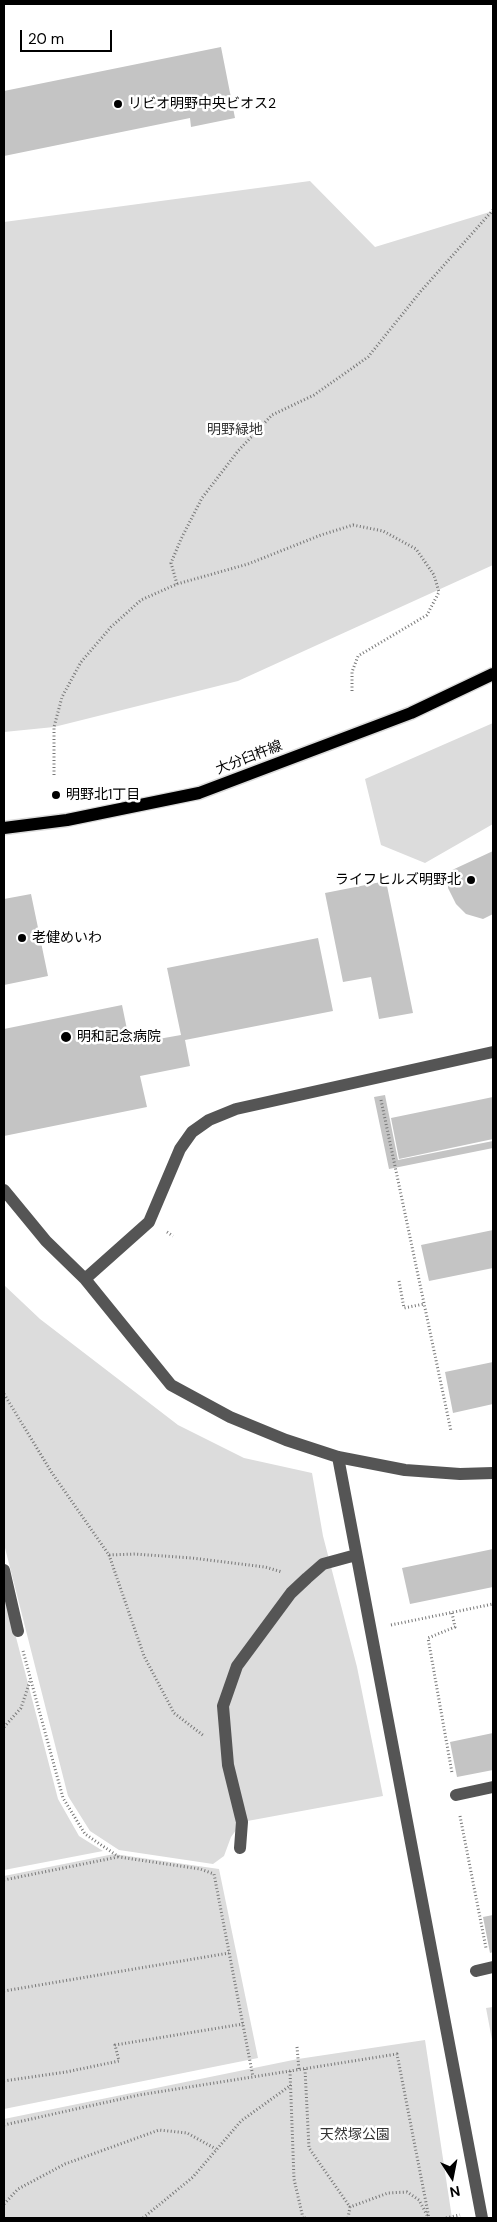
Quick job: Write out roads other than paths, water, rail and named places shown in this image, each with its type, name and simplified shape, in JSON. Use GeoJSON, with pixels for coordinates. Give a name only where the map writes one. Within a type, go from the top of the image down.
{"type":"FeatureCollection","features":[{"type":"Feature","properties":{"kind":"main road","name":"大分臼杵線"},"geometry":{"type":"LineString","coordinates":[[4,828],[67,820],[199,793],[411,713],[493,674]]}},
{"type":"Feature","properties":{"kind":"street"},"geometry":{"type":"LineString","coordinates":[[85,1279],[149,1222],[180,1149],[192,1132],[209,1120],[236,1109],[493,1052]]}},
{"type":"Feature","properties":{"kind":"street"},"geometry":{"type":"LineString","coordinates":[[4,1190],[46,1242],[85,1279],[171,1384],[230,1417],[286,1440],[338,1456],[404,1470],[460,1474],[493,1473]]}},
{"type":"Feature","properties":{"kind":"street"},"geometry":{"type":"LineString","coordinates":[[338,1456],[482,2218],[493,2216]]}},
{"type":"Feature","properties":{"kind":"street"},"geometry":{"type":"LineString","coordinates":[[240,1848],[242,1822],[227,1754],[223,1706],[237,1666],[291,1593],[322,1564],[356,1555]]}},
{"type":"Feature","properties":{"kind":"street"},"geometry":{"type":"LineString","coordinates":[[4,1570],[18,1631]]}},
{"type":"Feature","properties":{"kind":"street"},"geometry":{"type":"LineString","coordinates":[[456,1795],[493,1787]]}},
{"type":"Feature","properties":{"kind":"street"},"geometry":{"type":"LineString","coordinates":[[476,1970],[493,1967]]}},
{"type":"Feature","properties":{"kind":"place","name":"リビオ明野中央ビオス2"},"geometry":{"type":"Point","coordinates":[118,104]}},
{"type":"Feature","properties":{"kind":"place","name":"明野北1丁目"},"geometry":{"type":"Point","coordinates":[56,795]}},
{"type":"Feature","properties":{"kind":"place","name":"ライフヒルズ明野北"},"geometry":{"type":"Point","coordinates":[471,880]}},
{"type":"Feature","properties":{"kind":"place","name":"老健めいわ"},"geometry":{"type":"Point","coordinates":[22,938]}},
{"type":"Feature","properties":{"kind":"place","name":"明和記念病院"},"geometry":{"type":"Point","coordinates":[66,1037]}},
{"type":"Feature","properties":{"kind":"park label","name":"明野緑地"},"geometry":{"type":"Point","coordinates":[235,430]}},
{"type":"Feature","properties":{"kind":"park label","name":"天然塚公園"},"geometry":{"type":"Point","coordinates":[355,2135]}}]}
